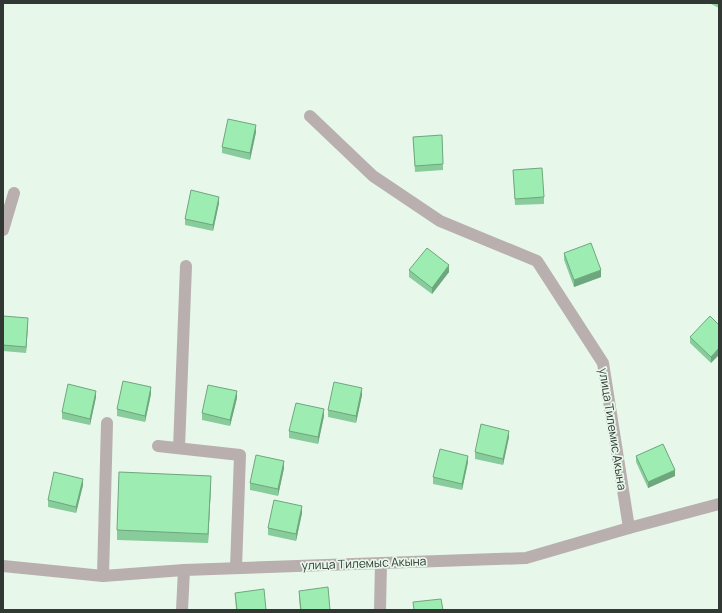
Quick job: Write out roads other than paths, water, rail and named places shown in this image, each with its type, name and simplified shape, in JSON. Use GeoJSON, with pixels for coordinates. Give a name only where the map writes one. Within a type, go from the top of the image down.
{"type":"FeatureCollection","features":[{"type":"Feature","properties":{"kind":"street","name":"улица Тилемис Акына"},"geometry":{"type":"LineString","coordinates":[[310,116],[373,176],[440,221],[537,261],[603,363],[629,528]]}},
{"type":"Feature","properties":{"kind":"street"},"geometry":{"type":"LineString","coordinates":[[3,230],[14,193]]}},
{"type":"Feature","properties":{"kind":"street"},"geometry":{"type":"LineString","coordinates":[[179,448],[186,266]]}},
{"type":"Feature","properties":{"kind":"street"},"geometry":{"type":"LineString","coordinates":[[103,576],[107,423]]}},
{"type":"Feature","properties":{"kind":"street"},"geometry":{"type":"LineString","coordinates":[[158,446],[240,455],[236,568]]}},
{"type":"Feature","properties":{"kind":"street","name":"улица Тилемыс Акына"},"geometry":{"type":"LineString","coordinates":[[3,566],[103,576],[184,570],[526,558],[719,504]]}},
{"type":"Feature","properties":{"kind":"street"},"geometry":{"type":"LineString","coordinates":[[380,563],[380,610]]}},
{"type":"Feature","properties":{"kind":"street"},"geometry":{"type":"LineString","coordinates":[[182,610],[184,570]]}}]}
